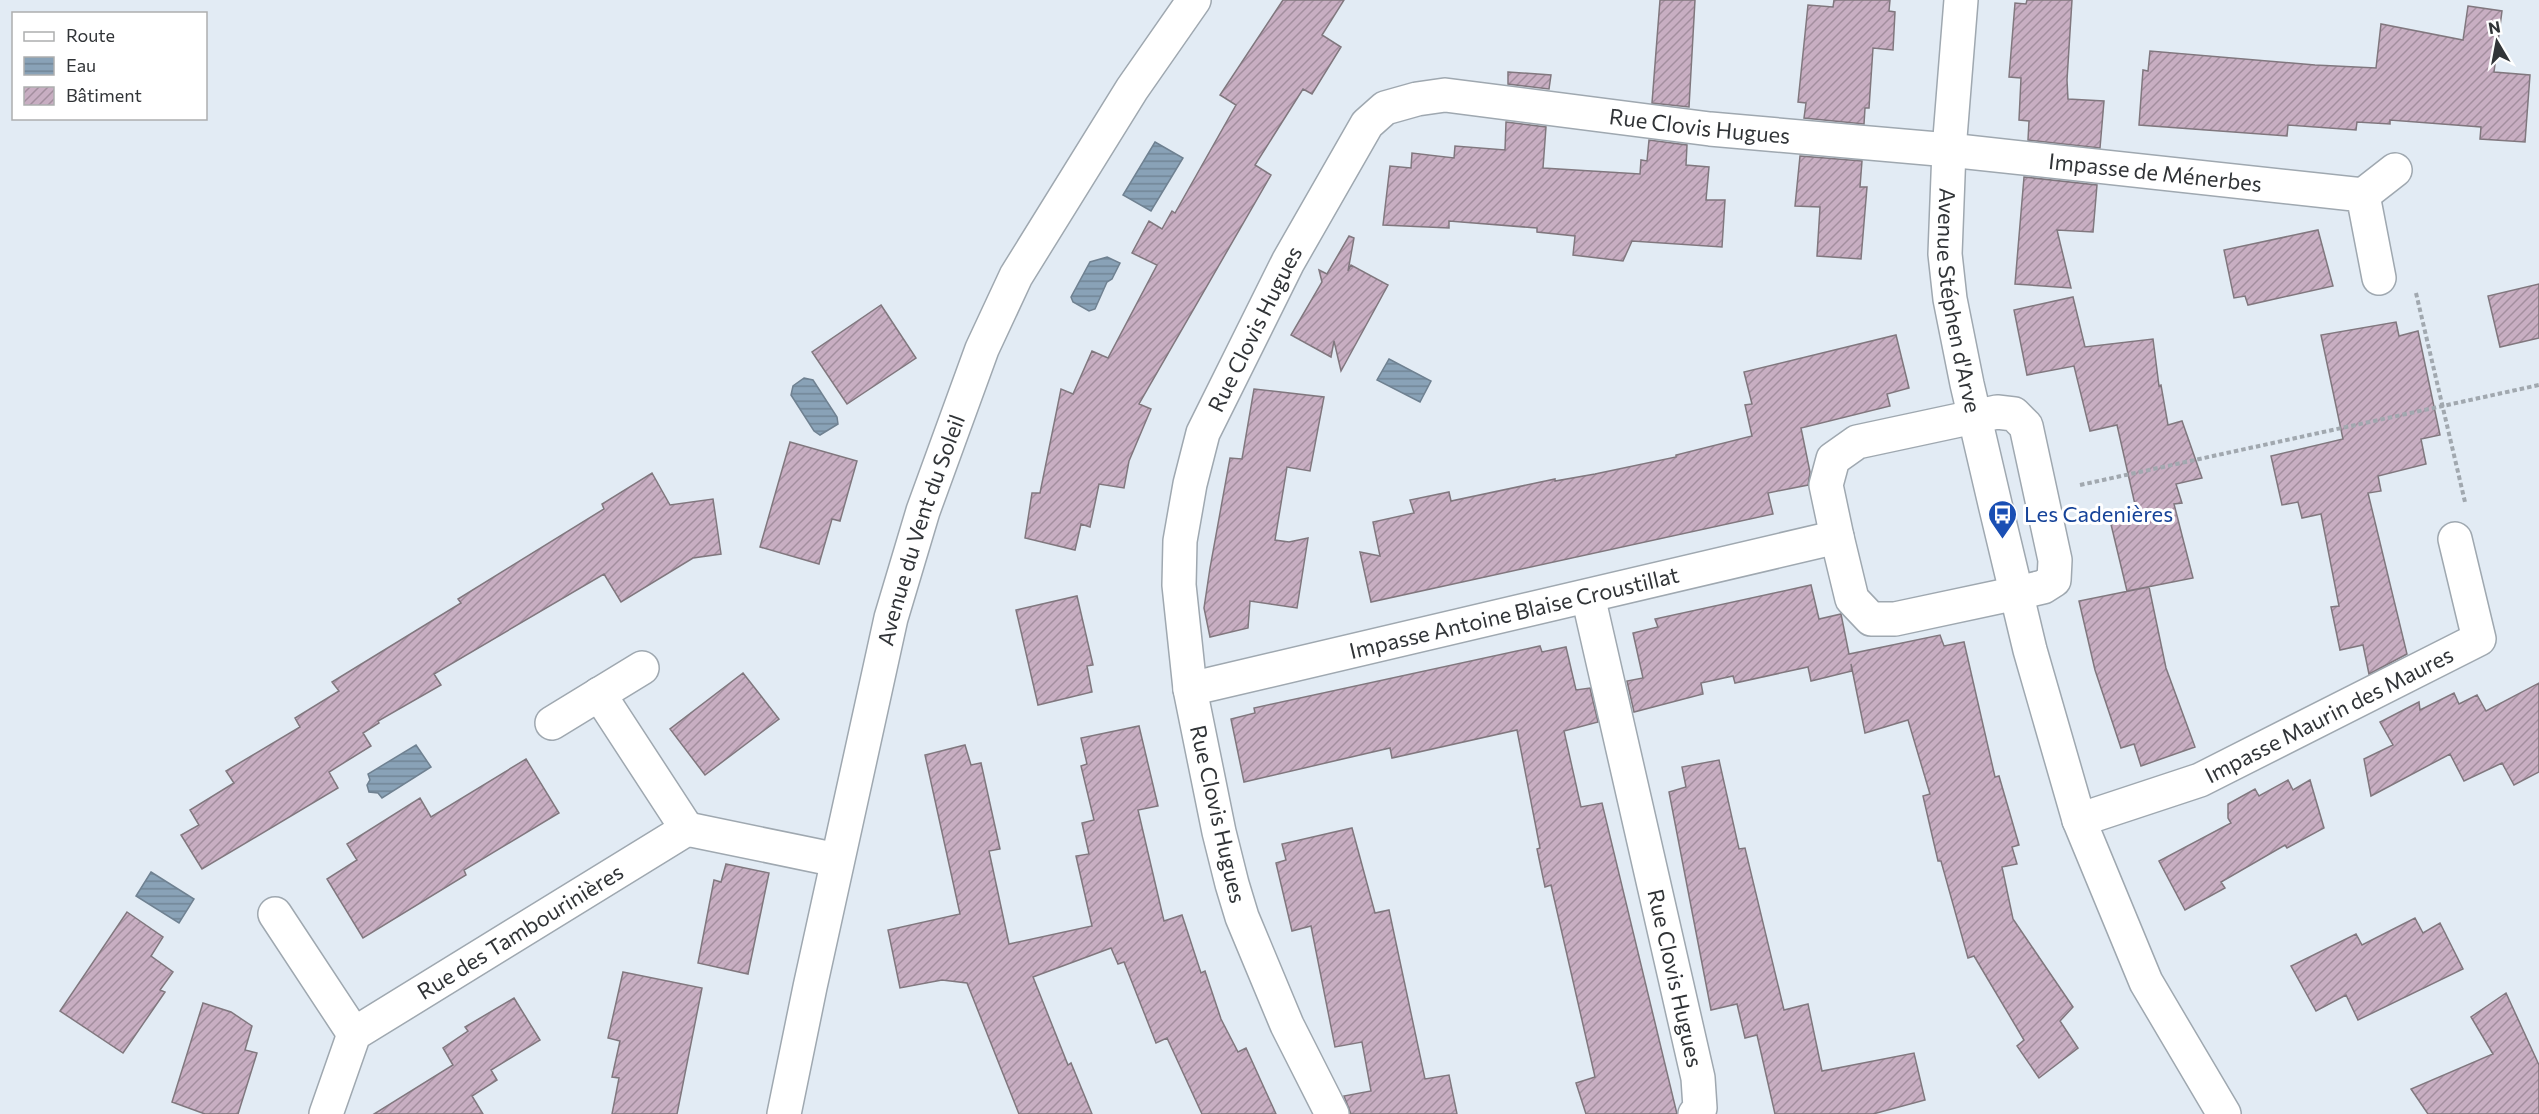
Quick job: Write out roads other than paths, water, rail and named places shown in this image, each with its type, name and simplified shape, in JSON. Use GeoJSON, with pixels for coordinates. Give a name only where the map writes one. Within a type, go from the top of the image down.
{"type":"FeatureCollection","features":[{"type":"Feature","properties":{"kind":"street","name":"Avenue du Vent du Soleil"},"geometry":{"type":"LineString","coordinates":[[784,1114],[891,618],[923,511],[982,349],[1016,276],[1132,89],[1194,0]]}},
{"type":"Feature","properties":{"kind":"street","name":"Avenue Stéphen d'Arve"},"geometry":{"type":"LineString","coordinates":[[1961,0],[1949,150],[1945,254],[1950,298],[1975,417],[2030,650],[2079,820],[2146,982],[2224,1114]]}},
{"type":"Feature","properties":{"kind":"street","name":"Rue Clovis Hugues"},"geometry":{"type":"LineString","coordinates":[[1332,1114],[1287,1025],[1242,917],[1219,832],[1190,689],[1179,585],[1180,541],[1190,483],[1203,433],[1288,262],[1367,124],[1385,108],[1417,99],[1445,95],[1710,129],[1949,150]]}},
{"type":"Feature","properties":{"kind":"street","name":"Impasse de Ménerbes"},"geometry":{"type":"LineString","coordinates":[[1949,150],[2363,195]]}},
{"type":"Feature","properties":{"kind":"street"},"geometry":{"type":"LineString","coordinates":[[2379,278],[2363,195],[2395,170]]}},
{"type":"Feature","properties":{"kind":"street"},"geometry":{"type":"LineString","coordinates":[[1997,412],[2014,414],[2026,426],[2055,560],[2054,580],[2043,587],[2017,593],[1895,619],[1871,619],[1852,599],[1837,537],[1826,485],[1833,459],[1857,442],[1975,417],[1997,412]]}},
{"type":"Feature","properties":{"kind":"street","name":"Impasse Antoine Blaise Croustillat"},"geometry":{"type":"LineString","coordinates":[[1190,689],[1837,537]]}},
{"type":"Feature","properties":{"kind":"street","name":"Impasse Maurin des Maures"},"geometry":{"type":"LineString","coordinates":[[2079,820],[2200,780],[2479,639],[2456,539]]}},
{"type":"Feature","properties":{"kind":"street","name":"Rue Clovis Hugues"},"geometry":{"type":"LineString","coordinates":[[1588,596],[1698,1078],[1700,1107],[1695,1114]]}},
{"type":"Feature","properties":{"kind":"street"},"geometry":{"type":"LineString","coordinates":[[552,723],[642,668]]}},
{"type":"Feature","properties":{"kind":"street"},"geometry":{"type":"LineString","coordinates":[[599,694],[687,829],[837,860]]}},
{"type":"Feature","properties":{"kind":"street","name":"Rue des Tambourinières"},"geometry":{"type":"LineString","coordinates":[[354,1034],[687,829]]}},
{"type":"Feature","properties":{"kind":"street"},"geometry":{"type":"LineString","coordinates":[[274,914],[354,1034],[326,1114]]}},
{"type":"Feature","properties":{"kind":"water"},"geometry":{"type":"Polygon","coordinates":[[[1155,142],[1183,158],[1151,211],[1123,195],[1155,142]]]}},
{"type":"Feature","properties":{"kind":"water"},"geometry":{"type":"Polygon","coordinates":[[[1107,257],[1120,263],[1112,279],[1107,282],[1095,309],[1089,311],[1073,302],[1071,297],[1090,262],[1107,257]]]}},
{"type":"Feature","properties":{"kind":"water"},"geometry":{"type":"Polygon","coordinates":[[[1389,359],[1431,381],[1420,402],[1377,380],[1389,359]]]}},
{"type":"Feature","properties":{"kind":"water"},"geometry":{"type":"Polygon","coordinates":[[[804,378],[813,380],[837,417],[838,424],[820,435],[814,431],[791,395],[793,386],[804,378]]]}},
{"type":"Feature","properties":{"kind":"water"},"geometry":{"type":"Polygon","coordinates":[[[416,745],[431,767],[382,798],[378,793],[369,792],[368,774],[416,745]]]}},
{"type":"Feature","properties":{"kind":"water"},"geometry":{"type":"Polygon","coordinates":[[[151,872],[194,899],[179,923],[136,896],[151,872]]]}},
{"type":"Feature","properties":{"kind":"place","name":"Les Cadenières"},"geometry":{"type":"Point","coordinates":[2003,540]}}]}
